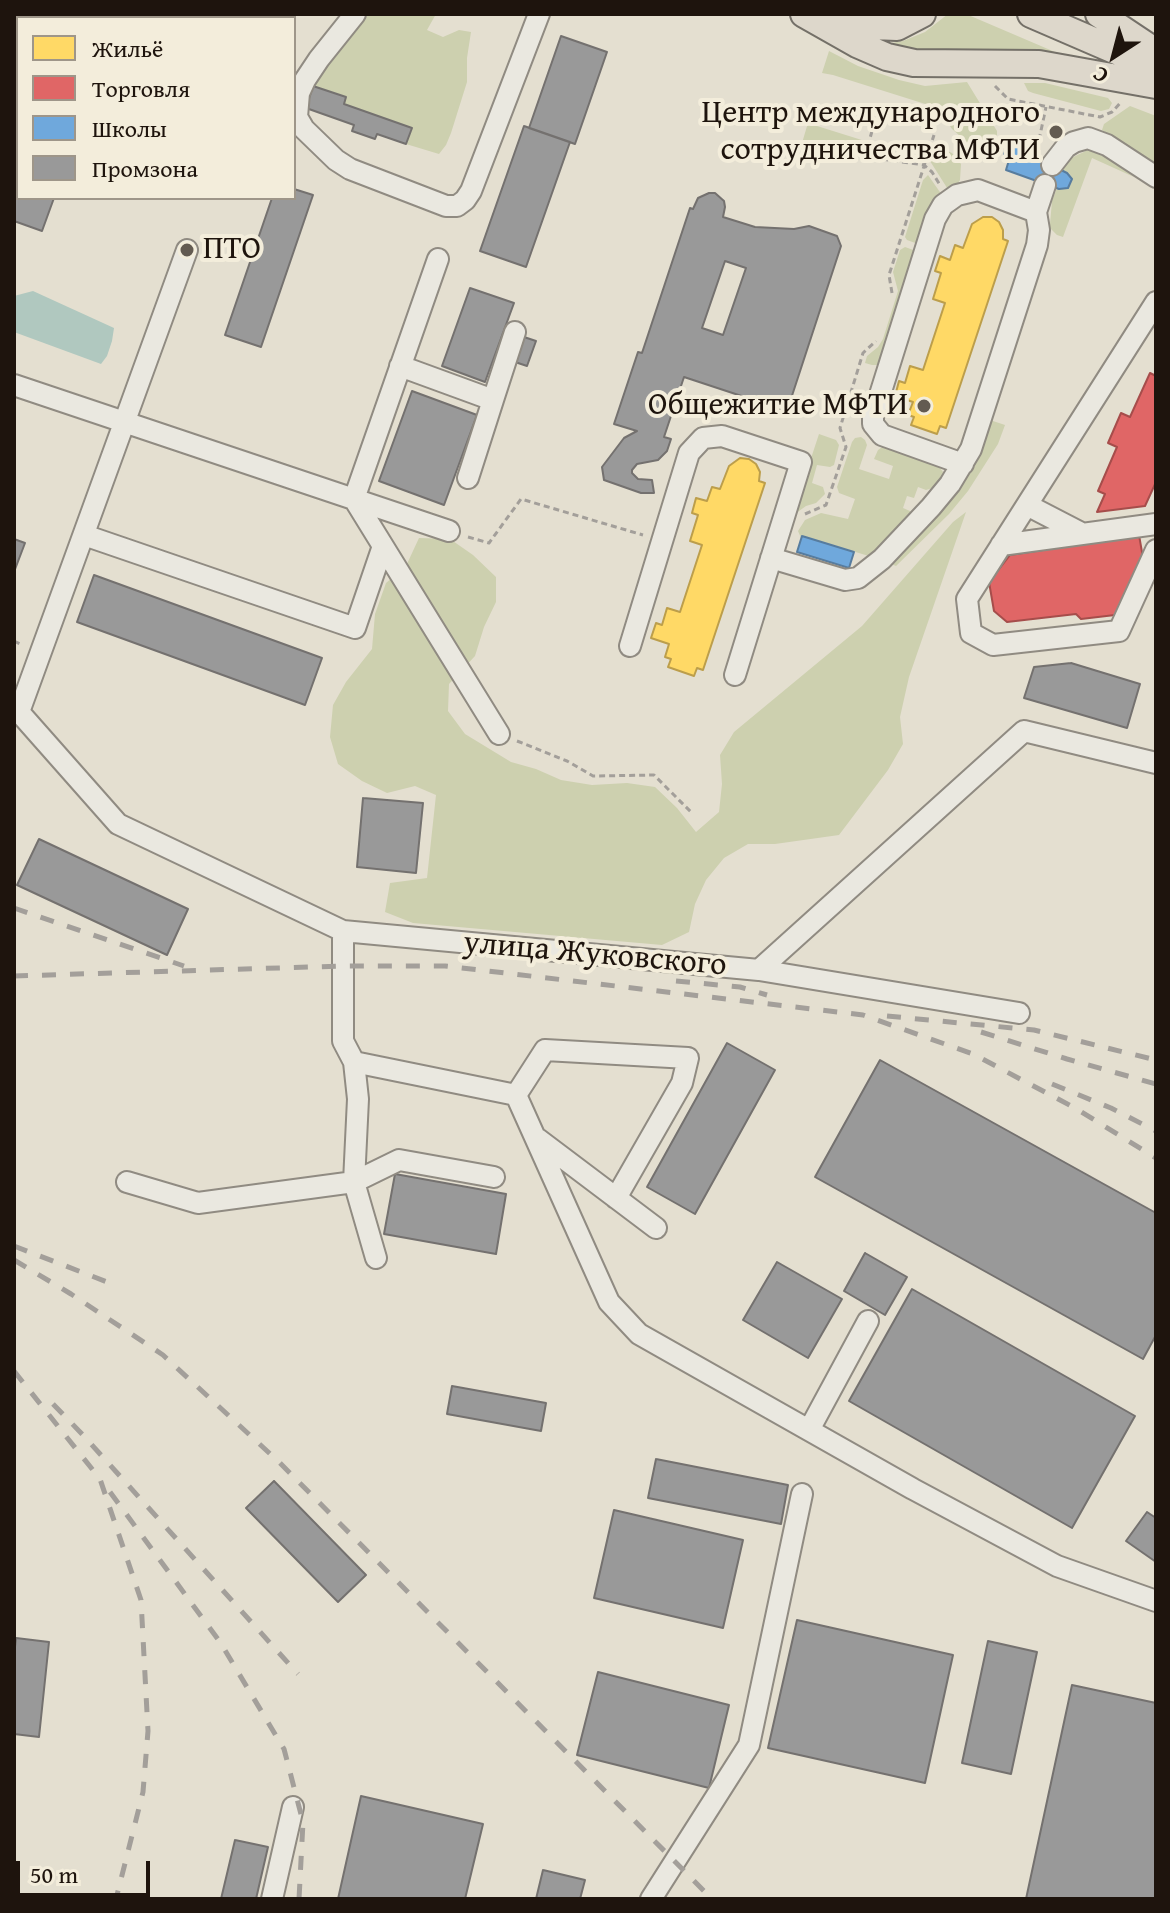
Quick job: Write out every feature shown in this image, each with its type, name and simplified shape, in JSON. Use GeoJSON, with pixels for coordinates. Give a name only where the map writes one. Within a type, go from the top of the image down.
{"type":"FeatureCollection","features":[{"type":"Feature","properties":{"kind":"main road"},"geometry":{"type":"LineString","coordinates":[[804,14],[887,57],[914,63],[1039,64],[1156,85]]}},
{"type":"Feature","properties":{"kind":"main road"},"geometry":{"type":"LineString","coordinates":[[823,14],[873,26],[897,27],[922,14]]}},
{"type":"Feature","properties":{"kind":"main road"},"geometry":{"type":"LineString","coordinates":[[1031,14],[1156,68]]}},
{"type":"Feature","properties":{"kind":"main road"},"geometry":{"type":"LineString","coordinates":[[1099,14],[1156,52]]}},
{"type":"Feature","properties":{"kind":"street"},"geometry":{"type":"LineString","coordinates":[[355,14],[305,80],[299,93],[297,117],[304,129],[350,169],[446,206],[457,206],[471,191],[539,14]]}},
{"type":"Feature","properties":{"kind":"street"},"geometry":{"type":"LineString","coordinates":[[771,558],[845,580],[858,578],[882,559],[950,484],[971,449],[1037,245],[1039,230],[1036,212],[1051,170],[1066,147],[1088,138],[1107,145],[1156,177]]}},
{"type":"Feature","properties":{"kind":"street"},"geometry":{"type":"LineString","coordinates":[[963,464],[882,435],[873,424],[873,417],[935,219],[943,205],[957,195],[978,190],[1036,212]]}},
{"type":"Feature","properties":{"kind":"street"},"geometry":{"type":"LineString","coordinates":[[16,711],[84,535],[187,250]]}},
{"type":"Feature","properties":{"kind":"street"},"geometry":{"type":"LineString","coordinates":[[354,499],[438,259]]}},
{"type":"Feature","properties":{"kind":"street"},"geometry":{"type":"LineString","coordinates":[[1156,302],[967,599],[971,633],[993,645],[1119,631],[1156,550]]}},
{"type":"Feature","properties":{"kind":"street"},"geometry":{"type":"LineString","coordinates":[[468,478],[515,332]]}},
{"type":"Feature","properties":{"kind":"street"},"geometry":{"type":"LineString","coordinates":[[400,366],[493,400]]}},
{"type":"Feature","properties":{"kind":"street"},"geometry":{"type":"LineString","coordinates":[[14,385],[449,531]]}},
{"type":"Feature","properties":{"kind":"street"},"geometry":{"type":"LineString","coordinates":[[630,646],[689,453],[703,438],[722,436],[801,462],[735,675]]}},
{"type":"Feature","properties":{"kind":"street"},"geometry":{"type":"LineString","coordinates":[[354,499],[499,734]]}},
{"type":"Feature","properties":{"kind":"street"},"geometry":{"type":"LineString","coordinates":[[1027,505],[1083,534]]}},
{"type":"Feature","properties":{"kind":"street"},"geometry":{"type":"LineString","coordinates":[[1001,545],[1156,524]]}},
{"type":"Feature","properties":{"kind":"street"},"geometry":{"type":"LineString","coordinates":[[84,535],[355,628],[383,546]]}},
{"type":"Feature","properties":{"kind":"street","name":"улица Жуковского"},"geometry":{"type":"LineString","coordinates":[[16,711],[118,824],[343,931],[759,970],[1024,731],[1156,763]]}},
{"type":"Feature","properties":{"kind":"street"},"geometry":{"type":"LineString","coordinates":[[343,931],[343,1041],[354,1062],[358,1099],[354,1182],[376,1258]]}},
{"type":"Feature","properties":{"kind":"street"},"geometry":{"type":"LineString","coordinates":[[759,970],[1019,1013]]}},
{"type":"Feature","properties":{"kind":"street"},"geometry":{"type":"LineString","coordinates":[[516,1095],[545,1050],[688,1058],[682,1083],[616,1198]]}},
{"type":"Feature","properties":{"kind":"street"},"geometry":{"type":"LineString","coordinates":[[354,1062],[516,1095]]}},
{"type":"Feature","properties":{"kind":"street"},"geometry":{"type":"LineString","coordinates":[[516,1095],[609,1302],[639,1334],[913,1489],[1057,1566],[1156,1601]]}},
{"type":"Feature","properties":{"kind":"street"},"geometry":{"type":"LineString","coordinates":[[535,1137],[656,1228]]}},
{"type":"Feature","properties":{"kind":"street"},"geometry":{"type":"LineString","coordinates":[[127,1182],[198,1203],[354,1182],[399,1160],[494,1177]]}},
{"type":"Feature","properties":{"kind":"street"},"geometry":{"type":"LineString","coordinates":[[809,1430],[868,1321]]}},
{"type":"Feature","properties":{"kind":"street"},"geometry":{"type":"LineString","coordinates":[[651,1899],[749,1745],[802,1494]]}},
{"type":"Feature","properties":{"kind":"street"},"geometry":{"type":"LineString","coordinates":[[272,1899],[293,1807]]}},
{"type":"Feature","properties":{"kind":"path"},"geometry":{"type":"LineString","coordinates":[[990,78],[1008,99],[1100,117],[1112,112],[1124,97]]}},
{"type":"Feature","properties":{"kind":"path"},"geometry":{"type":"LineString","coordinates":[[1046,107],[1038,147],[1051,170]]}},
{"type":"Feature","properties":{"kind":"path"},"geometry":{"type":"LineString","coordinates":[[865,156],[876,117]]}},
{"type":"Feature","properties":{"kind":"path"},"geometry":{"type":"LineString","coordinates":[[892,297],[889,275],[934,135]]}},
{"type":"Feature","properties":{"kind":"path"},"geometry":{"type":"LineString","coordinates":[[803,148],[924,165],[946,193]]}},
{"type":"Feature","properties":{"kind":"path"},"geometry":{"type":"LineString","coordinates":[[799,520],[804,514],[826,505],[846,447],[840,428],[863,353],[879,338]]}},
{"type":"Feature","properties":{"kind":"path"},"geometry":{"type":"LineString","coordinates":[[449,531],[489,543],[521,499],[662,541]]}},
{"type":"Feature","properties":{"kind":"path"},"geometry":{"type":"LineString","coordinates":[[499,734],[567,761],[593,776],[654,775],[692,813]]}},
{"type":"Feature","properties":{"kind":"green space"},"geometry":{"type":"Polygon","coordinates":[[[362,14],[436,14],[427,30],[443,37],[459,30],[471,32],[467,82],[451,133],[439,154],[406,144],[412,128],[344,104],[346,97],[313,86],[362,14]]]}},
{"type":"Feature","properties":{"kind":"green space"},"geometry":{"type":"Polygon","coordinates":[[[948,14],[966,14],[1062,55],[938,57],[885,44],[925,32],[948,14]]]}},
{"type":"Feature","properties":{"kind":"green space"},"geometry":{"type":"Polygon","coordinates":[[[829,51],[858,66],[925,86],[967,82],[997,131],[997,136],[977,151],[950,126],[954,113],[822,73],[829,51]]]}},
{"type":"Feature","properties":{"kind":"green space"},"geometry":{"type":"Polygon","coordinates":[[[1024,83],[1045,83],[1108,98],[1112,103],[1109,109],[1101,111],[1033,93],[1024,83]]]}},
{"type":"Feature","properties":{"kind":"green space"},"geometry":{"type":"Polygon","coordinates":[[[813,106],[821,115],[817,126],[865,141],[862,152],[802,143],[813,106]]]}},
{"type":"Feature","properties":{"kind":"green space"},"geometry":{"type":"Polygon","coordinates":[[[1130,106],[1156,116],[1156,165],[1102,130],[1104,124],[1130,106]]]}},
{"type":"Feature","properties":{"kind":"green space"},"geometry":{"type":"Polygon","coordinates":[[[936,146],[952,153],[961,164],[960,180],[949,191],[930,161],[936,146]]]}},
{"type":"Feature","properties":{"kind":"green space"},"geometry":{"type":"Polygon","coordinates":[[[1088,150],[1104,156],[1134,177],[1092,158],[1063,237],[1050,228],[1052,201],[1057,188],[1068,188],[1072,179],[1062,170],[1065,164],[1088,150]]]}},
{"type":"Feature","properties":{"kind":"green space"},"geometry":{"type":"Polygon","coordinates":[[[928,175],[942,195],[918,244],[905,237],[923,180],[928,175]]]}},
{"type":"Feature","properties":{"kind":"green space"},"geometry":{"type":"Polygon","coordinates":[[[905,247],[916,251],[882,358],[877,365],[865,363],[867,356],[883,339],[898,291],[893,272],[900,250],[905,247]]]}},
{"type":"Feature","properties":{"kind":"green space"},"geometry":{"type":"Polygon","coordinates":[[[990,420],[1005,425],[998,444],[968,491],[896,566],[891,564],[936,515],[976,463],[990,420]]]}},
{"type":"Feature","properties":{"kind":"green space"},"geometry":{"type":"Polygon","coordinates":[[[819,434],[836,440],[839,445],[834,465],[817,465],[812,483],[823,487],[825,494],[816,503],[792,516],[819,434]]]}},
{"type":"Feature","properties":{"kind":"green space"},"geometry":{"type":"Polygon","coordinates":[[[861,437],[867,445],[859,469],[889,479],[893,466],[874,459],[878,450],[885,445],[937,464],[943,472],[936,487],[926,490],[918,487],[914,498],[907,496],[903,508],[912,515],[872,557],[803,536],[801,538],[798,531],[805,520],[821,513],[848,519],[855,499],[839,493],[837,487],[852,442],[861,437]]]}},
{"type":"Feature","properties":{"kind":"green space"},"geometry":{"type":"Polygon","coordinates":[[[966,512],[909,677],[900,717],[903,744],[888,770],[839,835],[775,844],[748,844],[724,858],[706,880],[695,904],[689,932],[662,945],[413,923],[385,912],[390,883],[427,878],[436,795],[415,786],[387,793],[362,781],[338,764],[330,737],[333,705],[346,682],[372,649],[375,614],[386,583],[406,566],[419,538],[450,539],[496,577],[496,602],[475,656],[449,684],[448,711],[465,734],[511,762],[561,780],[592,785],[627,783],[655,787],[696,832],[719,812],[722,784],[720,755],[734,732],[862,626],[953,522],[966,512]]]}},
{"type":"Feature","properties":{"kind":"shaded area"},"geometry":{"type":"Polygon","coordinates":[[[33,291],[114,328],[107,356],[101,364],[14,332],[14,296],[33,291]]]}},
{"type":"Feature","properties":{"kind":"building: Жильё"},"geometry":{"type":"Polygon","coordinates":[[[983,217],[992,217],[999,222],[1003,239],[1008,241],[946,428],[940,426],[937,434],[911,425],[914,417],[908,415],[913,402],[895,396],[899,381],[905,383],[910,366],[923,370],[945,303],[933,299],[941,273],[935,271],[940,256],[950,260],[955,245],[963,248],[972,224],[983,217]]]}},
{"type":"Feature","properties":{"kind":"building: Жильё"},"geometry":{"type":"Polygon","coordinates":[[[740,458],[756,464],[760,472],[759,481],[765,483],[703,670],[697,668],[694,676],[668,667],[671,659],[665,657],[669,644],[651,638],[656,623],[662,625],[667,608],[680,612],[702,545],[690,541],[698,515],[692,513],[696,498],[707,501],[712,487],[720,489],[729,466],[740,458]]]}},
{"type":"Feature","properties":{"kind":"building: Торговля"},"geometry":{"type":"Polygon","coordinates":[[[1150,373],[1156,376],[1156,482],[1145,506],[1097,512],[1105,494],[1098,491],[1117,447],[1108,443],[1121,413],[1130,417],[1150,373]]]}},
{"type":"Feature","properties":{"kind":"building: Торговля"},"geometry":{"type":"Polygon","coordinates":[[[1139,535],[1143,558],[1115,615],[1081,619],[1076,614],[1007,622],[994,611],[989,582],[1010,555],[1043,550],[1043,543],[1139,535]]]}},
{"type":"Feature","properties":{"kind":"building: Школы"},"geometry":{"type":"Polygon","coordinates":[[[1008,141],[1029,149],[1043,161],[1067,173],[1072,179],[1068,188],[1059,189],[1006,170],[1009,160],[1003,158],[1008,141]]]}},
{"type":"Feature","properties":{"kind":"building: Школы"},"geometry":{"type":"Polygon","coordinates":[[[802,536],[854,552],[849,568],[797,552],[802,536]]]}},
{"type":"Feature","properties":{"kind":"building: Промзона"},"geometry":{"type":"Polygon","coordinates":[[[561,36],[607,52],[575,144],[529,128],[561,36]]]}},
{"type":"Feature","properties":{"kind":"building: Промзона"},"geometry":{"type":"Polygon","coordinates":[[[313,86],[346,97],[344,104],[412,128],[406,144],[377,134],[375,139],[352,131],[354,125],[306,108],[313,86]]]}},
{"type":"Feature","properties":{"kind":"building: Промзона"},"geometry":{"type":"Polygon","coordinates":[[[524,126],[570,142],[526,267],[480,251],[524,126]]]}},
{"type":"Feature","properties":{"kind":"building: Промзона"},"geometry":{"type":"Polygon","coordinates":[[[15,147],[16,200],[53,200],[42,231],[14,221],[15,147]]]}},
{"type":"Feature","properties":{"kind":"building: Промзона"},"geometry":{"type":"Polygon","coordinates":[[[296,190],[313,195],[261,347],[225,335],[271,200],[296,200],[296,190]]]}},
{"type":"Feature","properties":{"kind":"building: Промзона"},"geometry":{"type":"Polygon","coordinates":[[[715,193],[724,201],[723,217],[755,227],[794,229],[809,226],[837,236],[841,246],[787,411],[684,377],[664,437],[671,439],[667,451],[658,460],[637,464],[632,470],[638,479],[652,480],[654,493],[641,493],[604,480],[602,467],[624,438],[637,431],[614,424],[638,352],[642,353],[690,208],[693,209],[698,198],[715,193]],[[725,261],[702,328],[723,335],[746,268],[725,261]]]}},
{"type":"Feature","properties":{"kind":"building: Промзона"},"geometry":{"type":"Polygon","coordinates":[[[470,288],[514,303],[485,382],[442,366],[470,288]]]}},
{"type":"Feature","properties":{"kind":"building: Промзона"},"geometry":{"type":"Polygon","coordinates":[[[518,335],[536,341],[527,366],[509,360],[518,335]]]}},
{"type":"Feature","properties":{"kind":"building: Промзона"},"geometry":{"type":"Polygon","coordinates":[[[412,391],[477,415],[444,505],[379,481],[412,391]]]}},
{"type":"Feature","properties":{"kind":"building: Промзона"},"geometry":{"type":"Polygon","coordinates":[[[14,539],[25,543],[14,572],[14,539]]]}},
{"type":"Feature","properties":{"kind":"building: Промзона"},"geometry":{"type":"Polygon","coordinates":[[[94,575],[322,658],[305,705],[77,622],[94,575]]]}},
{"type":"Feature","properties":{"kind":"building: Промзона"},"geometry":{"type":"Polygon","coordinates":[[[1071,663],[1140,684],[1127,728],[1024,698],[1034,667],[1071,663]]]}},
{"type":"Feature","properties":{"kind":"building: Промзона"},"geometry":{"type":"Polygon","coordinates":[[[363,798],[423,803],[416,873],[357,867],[363,798]]]}},
{"type":"Feature","properties":{"kind":"building: Промзона"},"geometry":{"type":"Polygon","coordinates":[[[39,839],[188,909],[167,955],[17,885],[39,839]]]}},
{"type":"Feature","properties":{"kind":"building: Промзона"},"geometry":{"type":"Polygon","coordinates":[[[727,1043],[775,1070],[695,1214],[647,1187],[727,1043]]]}},
{"type":"Feature","properties":{"kind":"building: Промзона"},"geometry":{"type":"Polygon","coordinates":[[[880,1060],[1156,1213],[1156,1335],[1143,1359],[815,1177],[880,1060]]]}},
{"type":"Feature","properties":{"kind":"building: Промзона"},"geometry":{"type":"Polygon","coordinates":[[[395,1174],[506,1194],[496,1254],[384,1234],[395,1174]]]}},
{"type":"Feature","properties":{"kind":"building: Промзона"},"geometry":{"type":"Polygon","coordinates":[[[865,1253],[907,1277],[885,1315],[844,1291],[865,1253]]]}},
{"type":"Feature","properties":{"kind":"building: Промзона"},"geometry":{"type":"Polygon","coordinates":[[[777,1262],[842,1299],[808,1358],[743,1320],[777,1262]]]}},
{"type":"Feature","properties":{"kind":"building: Промзона"},"geometry":{"type":"Polygon","coordinates":[[[912,1289],[1135,1416],[1072,1528],[849,1401],[912,1289]]]}},
{"type":"Feature","properties":{"kind":"building: Промзона"},"geometry":{"type":"Polygon","coordinates":[[[452,1386],[546,1403],[541,1431],[447,1414],[452,1386]]]}},
{"type":"Feature","properties":{"kind":"building: Промзона"},"geometry":{"type":"Polygon","coordinates":[[[656,1459],[788,1485],[781,1524],[648,1498],[656,1459]]]}},
{"type":"Feature","properties":{"kind":"building: Промзона"},"geometry":{"type":"Polygon","coordinates":[[[274,1481],[366,1575],[338,1602],[246,1508],[274,1481]]]}},
{"type":"Feature","properties":{"kind":"building: Промзона"},"geometry":{"type":"Polygon","coordinates":[[[614,1510],[743,1540],[723,1628],[594,1598],[614,1510]]]}},
{"type":"Feature","properties":{"kind":"building: Промзона"},"geometry":{"type":"Polygon","coordinates":[[[1147,1512],[1156,1518],[1156,1562],[1126,1541],[1147,1512]]]}},
{"type":"Feature","properties":{"kind":"building: Промзона"},"geometry":{"type":"Polygon","coordinates":[[[797,1620],[953,1655],[925,1783],[768,1748],[797,1620]]]}},
{"type":"Feature","properties":{"kind":"building: Промзона"},"geometry":{"type":"Polygon","coordinates":[[[16,1638],[49,1642],[39,1737],[14,1734],[16,1638]]]}},
{"type":"Feature","properties":{"kind":"building: Промзона"},"geometry":{"type":"Polygon","coordinates":[[[988,1641],[1037,1652],[1011,1774],[962,1763],[988,1641]]]}},
{"type":"Feature","properties":{"kind":"building: Промзона"},"geometry":{"type":"Polygon","coordinates":[[[598,1672],[729,1705],[709,1788],[577,1755],[598,1672]]]}},
{"type":"Feature","properties":{"kind":"building: Промзона"},"geometry":{"type":"Polygon","coordinates":[[[1072,1685],[1156,1703],[1156,1899],[1026,1899],[1072,1685]]]}},
{"type":"Feature","properties":{"kind":"building: Промзона"},"geometry":{"type":"Polygon","coordinates":[[[361,1796],[483,1824],[465,1899],[338,1899],[361,1796]]]}},
{"type":"Feature","properties":{"kind":"building: Промзона"},"geometry":{"type":"Polygon","coordinates":[[[235,1840],[268,1847],[256,1899],[221,1899],[235,1840]]]}},
{"type":"Feature","properties":{"kind":"building: Промзона"},"geometry":{"type":"Polygon","coordinates":[[[543,1870],[585,1880],[580,1899],[536,1899],[543,1870]]]}},
{"type":"Feature","properties":{"kind":"railway"},"geometry":{"type":"LineString","coordinates":[[14,908],[184,966]]}},
{"type":"Feature","properties":{"kind":"railway"},"geometry":{"type":"LineString","coordinates":[[14,976],[445,966],[863,1015],[973,1054],[1075,1108],[1156,1158]]}},
{"type":"Feature","properties":{"kind":"railway"},"geometry":{"type":"LineString","coordinates":[[676,981],[740,987],[767,995]]}},
{"type":"Feature","properties":{"kind":"railway"},"geometry":{"type":"LineString","coordinates":[[887,1016],[1034,1030],[1156,1060]]}},
{"type":"Feature","properties":{"kind":"railway"},"geometry":{"type":"LineString","coordinates":[[981,1032],[1156,1084]]}},
{"type":"Feature","properties":{"kind":"railway"},"geometry":{"type":"LineString","coordinates":[[1052,1084],[1111,1108],[1156,1131]]}},
{"type":"Feature","properties":{"kind":"railway"},"geometry":{"type":"LineString","coordinates":[[14,1246],[115,1285]]}},
{"type":"Feature","properties":{"kind":"railway"},"geometry":{"type":"LineString","coordinates":[[14,1260],[163,1355],[279,1462],[712,1899]]}},
{"type":"Feature","properties":{"kind":"railway"},"geometry":{"type":"LineString","coordinates":[[14,1371],[100,1479],[141,1600],[148,1731],[143,1792],[116,1899]]}},
{"type":"Feature","properties":{"kind":"railway"},"geometry":{"type":"LineString","coordinates":[[53,1404],[298,1674]]}},
{"type":"Feature","properties":{"kind":"railway"},"geometry":{"type":"LineString","coordinates":[[110,1492],[220,1642],[284,1749],[303,1822],[299,1899]]}},
{"type":"Feature","properties":{"kind":"place","name":"Центр международного сотрудничества МФТИ"},"geometry":{"type":"Point","coordinates":[1056,132]}},
{"type":"Feature","properties":{"kind":"place","name":"ПТО"},"geometry":{"type":"Point","coordinates":[187,250]}},
{"type":"Feature","properties":{"kind":"place","name":"Общежитие МФТИ"},"geometry":{"type":"Point","coordinates":[924,406]}}]}
